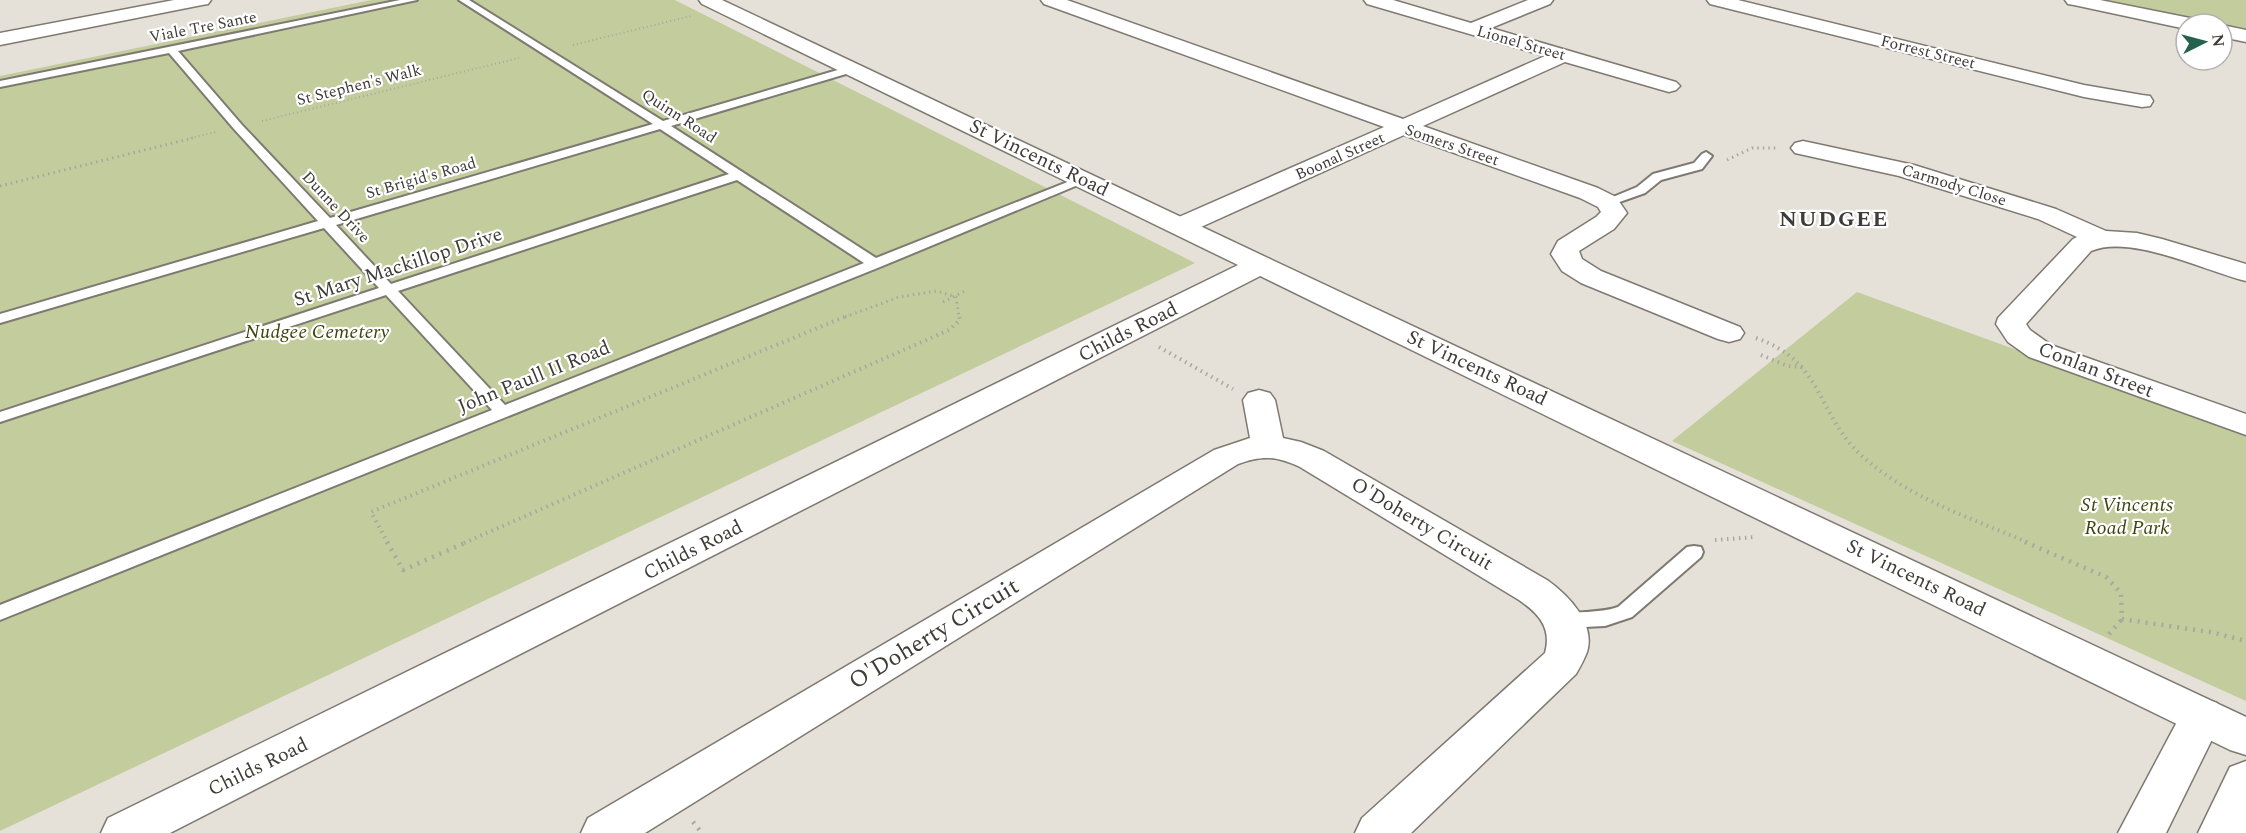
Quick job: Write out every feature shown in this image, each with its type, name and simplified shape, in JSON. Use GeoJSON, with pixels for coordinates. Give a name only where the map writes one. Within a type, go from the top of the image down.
{"type":"FeatureCollection","features":[{"type":"Feature","properties":{"kind":"street"},"geometry":{"type":"LineString","coordinates":[[0,39],[202,0]]}},
{"type":"Feature","properties":{"kind":"street","name":"Somers Street"},"geometry":{"type":"LineString","coordinates":[[1050,0],[1589,193],[1607,202]]}},
{"type":"Feature","properties":{"kind":"street","name":"Lionel Street"},"geometry":{"type":"LineString","coordinates":[[1372,0],[1669,86]]}},
{"type":"Feature","properties":{"kind":"street"},"geometry":{"type":"LineString","coordinates":[[1472,29],[1544,0]]}},
{"type":"Feature","properties":{"kind":"street","name":"Forrest Street"},"geometry":{"type":"LineString","coordinates":[[1716,0],[2084,91],[2142,101]]}},
{"type":"Feature","properties":{"kind":"street"},"geometry":{"type":"LineString","coordinates":[[2074,0],[2174,21]]}},
{"type":"Feature","properties":{"kind":"street","name":"St Vincents Road"},"geometry":{"type":"LineString","coordinates":[[716,4],[2246,736]]}},
{"type":"Feature","properties":{"kind":"street","name":"Boonal Street"},"geometry":{"type":"LineString","coordinates":[[1181,226],[1564,55]]}},
{"type":"Feature","properties":{"kind":"street","name":"Carmody Close"},"geometry":{"type":"LineString","coordinates":[[1803,148],[1905,170],[2048,214],[2072,223],[2100,238]]}},
{"type":"Feature","properties":{"kind":"street"},"geometry":{"type":"LineString","coordinates":[[1607,202],[1614,213],[1611,218],[1568,247],[1565,254],[1572,265],[1591,277],[1729,333]]}},
{"type":"Feature","properties":{"kind":"street"},"geometry":{"type":"LineString","coordinates":[[2100,238],[2138,241],[2246,273]]}},
{"type":"Feature","properties":{"kind":"street","name":"Conlan Street"},"geometry":{"type":"LineString","coordinates":[[2100,238],[2086,242],[2074,253],[2013,318],[2011,324],[2013,329],[2040,351],[2246,425]]}},
{"type":"Feature","properties":{"kind":"street","name":"Childs Road"},"geometry":{"type":"LineString","coordinates":[[125,833],[1260,265]]}},
{"type":"Feature","properties":{"kind":"street"},"geometry":{"type":"LineString","coordinates":[[1259,400],[1268,446]]}},
{"type":"Feature","properties":{"kind":"street","name":"O'Doherty Circuit"},"geometry":{"type":"LineString","coordinates":[[604,833],[1226,457],[1247,449],[1268,446],[1298,452],[1533,590],[1546,599],[1564,621]]}},
{"type":"Feature","properties":{"kind":"street"},"geometry":{"type":"LineString","coordinates":[[1379,833],[1561,663],[1567,653],[1569,642],[1564,621]]}},
{"type":"Feature","properties":{"kind":"street"},"geometry":{"type":"LineString","coordinates":[[2142,833],[2202,715]]}},
{"type":"Feature","properties":{"kind":"street"},"geometry":{"type":"LineString","coordinates":[[2222,833],[2246,780]]}},
{"type":"Feature","properties":{"kind":"lane","name":"Viale Tre Sante"},"geometry":{"type":"LineString","coordinates":[[0,84],[413,0]]}},
{"type":"Feature","properties":{"kind":"lane","name":"Quinn Road"},"geometry":{"type":"LineString","coordinates":[[463,0],[662,125],[875,264]]}},
{"type":"Feature","properties":{"kind":"lane","name":"Dunne Drive"},"geometry":{"type":"LineString","coordinates":[[171,49],[238,127],[502,412]]}},
{"type":"Feature","properties":{"kind":"lane","name":"St Brigid's Road"},"geometry":{"type":"LineString","coordinates":[[0,319],[852,69]]}},
{"type":"Feature","properties":{"kind":"lane"},"geometry":{"type":"LineString","coordinates":[[1607,202],[1641,190],[1657,177],[1698,166],[1703,159]]}},
{"type":"Feature","properties":{"kind":"lane","name":"St Mary Mackillop Drive"},"geometry":{"type":"LineString","coordinates":[[0,417],[740,175]]}},
{"type":"Feature","properties":{"kind":"lane","name":"John Paull II Road"},"geometry":{"type":"LineString","coordinates":[[0,612],[1084,180]]}},
{"type":"Feature","properties":{"kind":"lane"},"geometry":{"type":"LineString","coordinates":[[1564,621],[1605,619],[1624,612],[1694,552]]}},
{"type":"Feature","properties":{"kind":"path","name":"St Stephen's Walk"},"geometry":{"type":"LineString","coordinates":[[0,186],[546,52],[716,4]]}},
{"type":"Feature","properties":{"kind":"path"},"geometry":{"type":"LineString","coordinates":[[1703,159],[1709,163],[1730,159],[1752,148],[1803,148]]}},
{"type":"Feature","properties":{"kind":"path"},"geometry":{"type":"LineString","coordinates":[[937,291],[956,297],[960,320],[949,330],[403,570],[371,512],[838,319],[899,297],[937,291]]}},
{"type":"Feature","properties":{"kind":"path"},"geometry":{"type":"LineString","coordinates":[[943,302],[966,291]]}},
{"type":"Feature","properties":{"kind":"path"},"geometry":{"type":"LineString","coordinates":[[1131,331],[1234,390],[1259,400]]}},
{"type":"Feature","properties":{"kind":"path"},"geometry":{"type":"LineString","coordinates":[[1729,333],[1761,339],[1780,347],[1803,367],[1859,454],[1886,477],[1961,514],[2106,577],[2121,593],[2122,619],[2103,641]]}},
{"type":"Feature","properties":{"kind":"path"},"geometry":{"type":"LineString","coordinates":[[1761,355],[1788,366],[1803,367]]}},
{"type":"Feature","properties":{"kind":"path"},"geometry":{"type":"LineString","coordinates":[[1694,552],[1706,541],[1766,536]]}},
{"type":"Feature","properties":{"kind":"path"},"geometry":{"type":"LineString","coordinates":[[2122,619],[2211,632],[2246,641]]}},
{"type":"Feature","properties":{"kind":"green space","name":"Nudgee Cemetery"},"geometry":{"type":"Polygon","coordinates":[[[371,0],[675,0],[1195,263],[0,831],[0,76],[371,0]]]}},
{"type":"Feature","properties":{"kind":"green space"},"geometry":{"type":"Polygon","coordinates":[[[2094,0],[2246,0],[2246,30],[2234,28],[2234,12],[2174,12],[2174,16],[2094,0]]]}},
{"type":"Feature","properties":{"kind":"green space","name":"St Vincents Road Park"},"geometry":{"type":"Polygon","coordinates":[[[1857,292],[2246,433],[2246,701],[1672,441],[1857,292]]]}},
{"type":"Feature","properties":{"kind":"district","name":"NUDGEE"},"geometry":{"type":"Point","coordinates":[1834,219]}}]}
